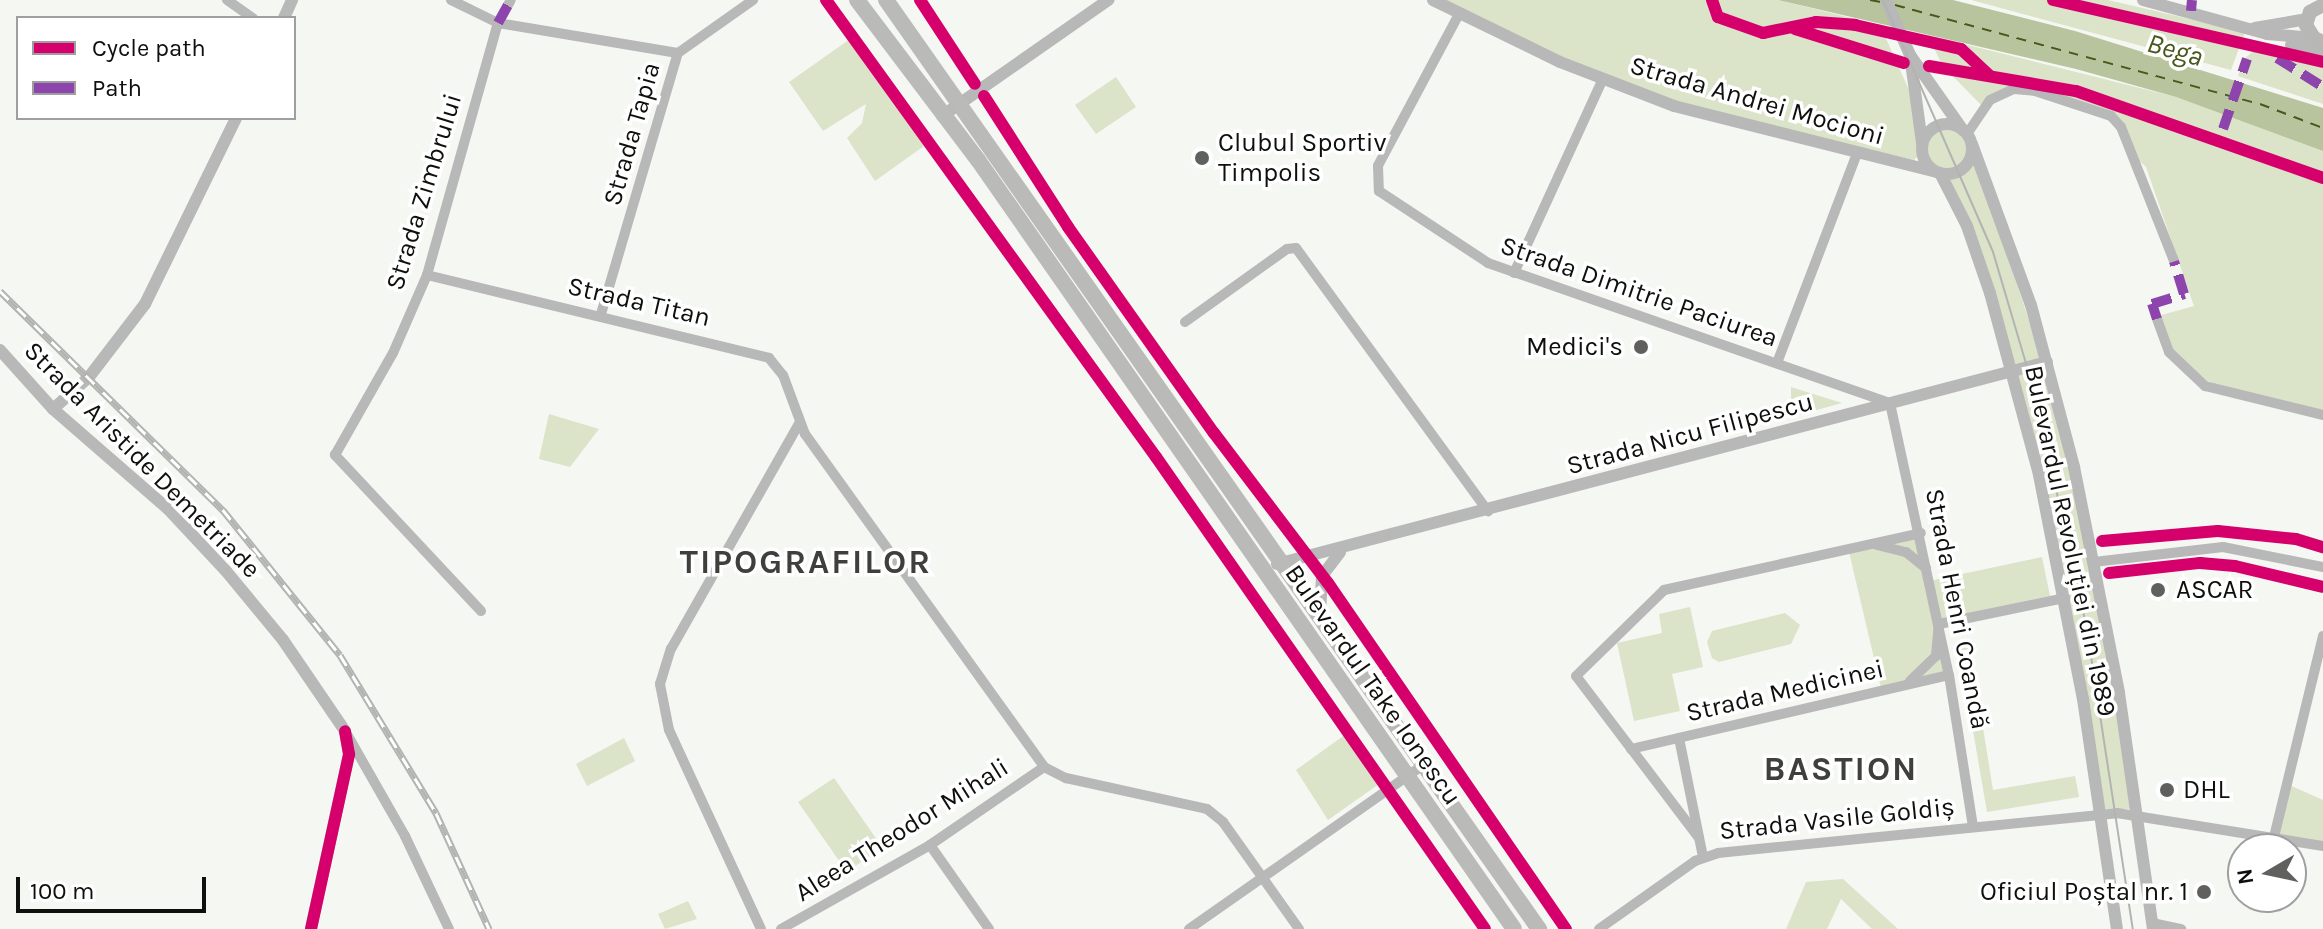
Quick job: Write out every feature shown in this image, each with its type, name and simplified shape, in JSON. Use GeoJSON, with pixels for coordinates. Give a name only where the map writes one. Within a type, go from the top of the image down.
{"type":"FeatureCollection","features":[{"type":"Feature","properties":{"kind":"main road","name":"Bulevardul Take Ionescu"},"geometry":{"type":"LineString","coordinates":[[857,0],[1262,566],[1514,929]]}},
{"type":"Feature","properties":{"kind":"main road","name":"Bulevardul Take Ionescu"},"geometry":{"type":"LineString","coordinates":[[886,0],[1539,929]]}},
{"type":"Feature","properties":{"kind":"main road"},"geometry":{"type":"LineString","coordinates":[[2312,9],[2318,40]]}},
{"type":"Feature","properties":{"kind":"street"},"geometry":{"type":"LineString","coordinates":[[227,0],[250,16]]}},
{"type":"Feature","properties":{"kind":"street"},"geometry":{"type":"LineString","coordinates":[[451,0],[498,23],[678,53]]}},
{"type":"Feature","properties":{"kind":"street","name":"Strada Zimbrului"},"geometry":{"type":"LineString","coordinates":[[481,611],[335,455],[393,353],[427,275],[498,23],[511,0]]}},
{"type":"Feature","properties":{"kind":"street","name":"Strada Tapia"},"geometry":{"type":"LineString","coordinates":[[601,314],[678,53],[753,0]]}},
{"type":"Feature","properties":{"kind":"street"},"geometry":{"type":"LineString","coordinates":[[942,116],[1108,0]]}},
{"type":"Feature","properties":{"kind":"street","name":"Strada Andrei Mocioni"},"geometry":{"type":"LineString","coordinates":[[1433,0],[1603,79],[1710,116],[1938,173]]}},
{"type":"Feature","properties":{"kind":"street"},"geometry":{"type":"LineString","coordinates":[[1886,0],[1910,55],[1923,154]]}},
{"type":"Feature","properties":{"kind":"street"},"geometry":{"type":"LineString","coordinates":[[2143,0],[2254,28],[2279,43],[2323,52]]}},
{"type":"Feature","properties":{"kind":"street"},"geometry":{"type":"LineString","coordinates":[[2254,28],[2312,9]]}},
{"type":"Feature","properties":{"kind":"street","name":"Strada Dimitrie Paciurea"},"geometry":{"type":"LineString","coordinates":[[1459,14],[1377,169],[1376,184],[1386,198],[1473,255],[1514,273],[1890,403]]}},
{"type":"Feature","properties":{"kind":"street"},"geometry":{"type":"LineString","coordinates":[[2267,34],[2318,40]]}},
{"type":"Feature","properties":{"kind":"street","name":"Bulevardul Revoluției din 1989"},"geometry":{"type":"LineString","coordinates":[[1910,55],[1967,136],[2047,362],[2094,562],[2138,813],[2152,926]]}},
{"type":"Feature","properties":{"kind":"street"},"geometry":{"type":"LineString","coordinates":[[1514,273],[1603,79]]}},
{"type":"Feature","properties":{"kind":"street"},"geometry":{"type":"LineString","coordinates":[[1938,173],[1965,168],[1967,136],[1990,100],[2014,89],[2035,91],[2111,116],[2121,127],[2174,261]]}},
{"type":"Feature","properties":{"kind":"street"},"geometry":{"type":"LineString","coordinates":[[53,409],[89,377],[145,304],[235,120]]}},
{"type":"Feature","properties":{"kind":"street"},"geometry":{"type":"LineString","coordinates":[[1923,154],[1927,135],[1937,126],[1967,136]]}},
{"type":"Feature","properties":{"kind":"street"},"geometry":{"type":"LineString","coordinates":[[1777,363],[1857,153]]}},
{"type":"Feature","properties":{"kind":"street","name":"Strada Andrei Mocioni"},"geometry":{"type":"LineString","coordinates":[[1896,163],[1923,154]]}},
{"type":"Feature","properties":{"kind":"street","name":"Bulevardul Revoluției din 1989"},"geometry":{"type":"LineString","coordinates":[[1923,154],[1938,173],[1970,234],[2013,370],[2065,598],[2102,813],[2117,929]]}},
{"type":"Feature","properties":{"kind":"street"},"geometry":{"type":"LineString","coordinates":[[1185,322],[1287,249],[1298,249],[1488,511]]}},
{"type":"Feature","properties":{"kind":"street","name":"Strada Titan"},"geometry":{"type":"LineString","coordinates":[[427,275],[601,314],[765,356],[783,375],[799,424],[1044,767]]}},
{"type":"Feature","properties":{"kind":"street"},"geometry":{"type":"LineString","coordinates":[[2157,319],[2169,352],[2205,386],[2323,415]]}},
{"type":"Feature","properties":{"kind":"street","name":"Strada Aristide Demetriade"},"geometry":{"type":"LineString","coordinates":[[0,350],[53,409],[160,501],[226,571],[283,640],[345,731],[405,836],[449,929]]}},
{"type":"Feature","properties":{"kind":"street","name":"Strada Nicu Filipescu"},"geometry":{"type":"LineString","coordinates":[[1262,566],[1344,549],[2047,362]]}},
{"type":"Feature","properties":{"kind":"street","name":"Strada Henri Coandă"},"geometry":{"type":"LineString","coordinates":[[1890,403],[1930,578],[1973,826]]}},
{"type":"Feature","properties":{"kind":"street"},"geometry":{"type":"LineString","coordinates":[[761,929],[669,730],[660,699],[665,660],[799,424]]}},
{"type":"Feature","properties":{"kind":"street"},"geometry":{"type":"LineString","coordinates":[[1699,838],[1576,676],[1664,590],[1921,533]]}},
{"type":"Feature","properties":{"kind":"street"},"geometry":{"type":"LineString","coordinates":[[1863,546],[1906,552],[1924,564],[1930,578]]}},
{"type":"Feature","properties":{"kind":"street"},"geometry":{"type":"LineString","coordinates":[[2094,562],[2223,547],[2323,567]]}},
{"type":"Feature","properties":{"kind":"street"},"geometry":{"type":"LineString","coordinates":[[1322,621],[1322,576],[1344,549]]}},
{"type":"Feature","properties":{"kind":"street"},"geometry":{"type":"LineString","coordinates":[[1893,688],[1929,667],[1939,646],[1939,624],[2065,598]]}},
{"type":"Feature","properties":{"kind":"street"},"geometry":{"type":"LineString","coordinates":[[2275,833],[2323,636]]}},
{"type":"Feature","properties":{"kind":"street","name":"Strada Medicinei"},"geometry":{"type":"LineString","coordinates":[[1631,749],[1949,675]]}},
{"type":"Feature","properties":{"kind":"street"},"geometry":{"type":"LineString","coordinates":[[311,929],[349,754],[345,731]]}},
{"type":"Feature","properties":{"kind":"street"},"geometry":{"type":"LineString","coordinates":[[1679,738],[1703,857]]}},
{"type":"Feature","properties":{"kind":"street"},"geometry":{"type":"LineString","coordinates":[[1189,929],[1423,765]]}},
{"type":"Feature","properties":{"kind":"street"},"geometry":{"type":"LineString","coordinates":[[1044,767],[1066,778],[1203,807],[1223,822],[1299,929]]}},
{"type":"Feature","properties":{"kind":"street","name":"Aleea Theodor Mihali"},"geometry":{"type":"LineString","coordinates":[[781,929],[930,845],[1044,767]]}},
{"type":"Feature","properties":{"kind":"street","name":"Strada Vasile Goldiș"},"geometry":{"type":"LineString","coordinates":[[1599,929],[1703,857],[2102,813],[2138,813],[2251,833]]}},
{"type":"Feature","properties":{"kind":"street"},"geometry":{"type":"LineString","coordinates":[[930,845],[989,929]]}},
{"type":"Feature","properties":{"kind":"street"},"geometry":{"type":"LineString","coordinates":[[2152,926],[2181,929]]}},
{"type":"Feature","properties":{"kind":"shaded area"},"geometry":{"type":"Polygon","coordinates":[[[1433,0],[1778,0],[1880,25],[1913,99],[1923,152],[1914,160],[1674,106],[1433,0]]]}},
{"type":"Feature","properties":{"kind":"shaded area"},"geometry":{"type":"Polygon","coordinates":[[[1778,0],[1953,0],[2075,31],[2323,108],[2323,151],[2176,97],[2076,69],[1778,0]]]}},
{"type":"Feature","properties":{"kind":"shaded area"},"geometry":{"type":"Polygon","coordinates":[[[1971,0],[2108,0],[2245,32],[2231,70],[1971,0]]]}},
{"type":"Feature","properties":{"kind":"shaded area"},"geometry":{"type":"Polygon","coordinates":[[[1928,35],[2176,97],[2323,151],[2323,411],[2222,387],[2203,379],[2175,354],[2158,316],[2194,306],[2146,167],[2133,155],[2117,121],[2024,89],[1982,106],[1942,65],[1928,35]]]}},
{"type":"Feature","properties":{"kind":"shaded area"},"geometry":{"type":"Polygon","coordinates":[[[853,37],[931,141],[875,181],[847,138],[862,123],[866,104],[823,131],[789,82],[853,37]]]}},
{"type":"Feature","properties":{"kind":"shaded area"},"geometry":{"type":"Polygon","coordinates":[[[2255,50],[2323,65],[2323,104],[2238,76],[2244,59],[2255,50]]]}},
{"type":"Feature","properties":{"kind":"shaded area"},"geometry":{"type":"Polygon","coordinates":[[[1116,77],[1136,107],[1096,134],[1075,105],[1116,77]]]}},
{"type":"Feature","properties":{"kind":"shaded area"},"geometry":{"type":"Polygon","coordinates":[[[1947,128],[1962,134],[1968,149],[1962,164],[1947,170],[1932,164],[1926,149],[1932,134],[1947,128]]]}},
{"type":"Feature","properties":{"kind":"shaded area"},"geometry":{"type":"Polygon","coordinates":[[[1974,157],[2042,359],[2016,366],[1983,257],[1963,205],[1946,178],[1961,175],[1974,157]]]}},
{"type":"Feature","properties":{"kind":"shaded area"},"geometry":{"type":"Polygon","coordinates":[[[2045,366],[2082,521],[2135,809],[2105,809],[2016,373],[2045,366]]]}},
{"type":"Feature","properties":{"kind":"shaded area"},"geometry":{"type":"Polygon","coordinates":[[[1791,387],[1842,403],[1791,417],[1791,387]]]}},
{"type":"Feature","properties":{"kind":"shaded area"},"geometry":{"type":"Polygon","coordinates":[[[549,414],[599,429],[570,467],[539,459],[549,414]]]}},
{"type":"Feature","properties":{"kind":"shaded area"},"geometry":{"type":"Polygon","coordinates":[[[1919,537],[1929,581],[2042,557],[2050,596],[1936,620],[1947,674],[1881,688],[1849,552],[1919,537]]]}},
{"type":"Feature","properties":{"kind":"shaded area"},"geometry":{"type":"Polygon","coordinates":[[[1690,607],[1703,667],[1672,674],[1680,711],[1634,721],[1617,643],[1662,633],[1659,614],[1690,607]]]}},
{"type":"Feature","properties":{"kind":"shaded area"},"geometry":{"type":"Polygon","coordinates":[[[1785,613],[1800,625],[1791,644],[1719,662],[1712,658],[1707,642],[1712,631],[1785,613]]]}},
{"type":"Feature","properties":{"kind":"shaded area"},"geometry":{"type":"Polygon","coordinates":[[[1969,641],[1993,790],[2075,776],[2079,797],[1987,812],[1958,643],[1969,641]]]}},
{"type":"Feature","properties":{"kind":"shaded area"},"geometry":{"type":"Polygon","coordinates":[[[1346,734],[1379,784],[1328,820],[1296,770],[1346,734]]]}},
{"type":"Feature","properties":{"kind":"shaded area"},"geometry":{"type":"Polygon","coordinates":[[[624,738],[635,761],[587,786],[576,764],[624,738]]]}},
{"type":"Feature","properties":{"kind":"shaded area"},"geometry":{"type":"Polygon","coordinates":[[[834,778],[882,847],[847,872],[798,802],[834,778]]]}},
{"type":"Feature","properties":{"kind":"shaded area"},"geometry":{"type":"Polygon","coordinates":[[[2287,784],[2323,800],[2323,846],[2307,843],[2307,833],[2275,833],[2287,784]]]}},
{"type":"Feature","properties":{"kind":"shaded area"},"geometry":{"type":"Polygon","coordinates":[[[1843,879],[1898,929],[1872,929],[1841,899],[1827,929],[1786,929],[1806,882],[1843,879]]]}},
{"type":"Feature","properties":{"kind":"shaded area"},"geometry":{"type":"Polygon","coordinates":[[[688,901],[697,919],[665,929],[658,914],[688,901]]]}},
{"type":"Feature","properties":{"kind":"ferry route"},"geometry":{"type":"LineString","coordinates":[[1870,0],[1881,2]]}},
{"type":"Feature","properties":{"kind":"ferry route"},"geometry":{"type":"LineString","coordinates":[[1895,5],[2260,104],[2323,128]]}},
{"type":"Feature","properties":{"kind":"tram line"},"geometry":{"type":"LineString","coordinates":[[1883,0],[1993,252],[2034,390],[2087,630],[2133,929]]}},
{"type":"Feature","properties":{"kind":"railway"},"geometry":{"type":"LineString","coordinates":[[0,291],[223,510],[340,655],[436,813],[489,929]]}},
{"type":"Feature","properties":{"kind":"marked path"},"geometry":{"type":"LineString","coordinates":[[498,23],[511,0]]}},
{"type":"Feature","properties":{"kind":"marked path"},"geometry":{"type":"LineString","coordinates":[[2191,11],[2192,0]]}},
{"type":"Feature","properties":{"kind":"marked path"},"geometry":{"type":"LineString","coordinates":[[2277,58],[2323,87]]}},
{"type":"Feature","properties":{"kind":"marked path"},"geometry":{"type":"LineString","coordinates":[[2223,129],[2247,59]]}},
{"type":"Feature","properties":{"kind":"marked path"},"geometry":{"type":"LineString","coordinates":[[2157,319],[2152,304],[2184,294],[2174,261]]}},
{"type":"Feature","properties":{"kind":"cycle path"},"geometry":{"type":"LineString","coordinates":[[826,0],[1156,457],[1485,929]]}},
{"type":"Feature","properties":{"kind":"cycle path"},"geometry":{"type":"LineString","coordinates":[[920,0],[975,84]]}},
{"type":"Feature","properties":{"kind":"cycle path"},"geometry":{"type":"LineString","coordinates":[[1712,0],[1718,17],[1763,33],[1816,22],[1855,25],[1961,49],[1989,75]]}},
{"type":"Feature","properties":{"kind":"cycle path"},"geometry":{"type":"LineString","coordinates":[[2053,0],[2323,62]]}},
{"type":"Feature","properties":{"kind":"cycle path"},"geometry":{"type":"LineString","coordinates":[[1795,29],[1904,63]]}},
{"type":"Feature","properties":{"kind":"cycle path"},"geometry":{"type":"LineString","coordinates":[[1929,66],[2076,91],[2323,178]]}},
{"type":"Feature","properties":{"kind":"cycle path"},"geometry":{"type":"LineString","coordinates":[[984,96],[1068,227],[1214,433],[1328,583],[1566,929]]}},
{"type":"Feature","properties":{"kind":"cycle path"},"geometry":{"type":"LineString","coordinates":[[2102,541],[2218,531],[2296,539],[2323,547]]}},
{"type":"Feature","properties":{"kind":"cycle path"},"geometry":{"type":"LineString","coordinates":[[2109,573],[2200,563],[2235,566],[2323,587]]}},
{"type":"Feature","properties":{"kind":"cycle path"},"geometry":{"type":"LineString","coordinates":[[311,929],[349,754],[345,731]]}},
{"type":"Feature","properties":{"kind":"place","name":"Clubul Sportiv Timpolis"},"geometry":{"type":"Point","coordinates":[1202,158]}},
{"type":"Feature","properties":{"kind":"place","name":"Medici's"},"geometry":{"type":"Point","coordinates":[1641,347]}},
{"type":"Feature","properties":{"kind":"place","name":"ASCAR"},"geometry":{"type":"Point","coordinates":[2158,590]}},
{"type":"Feature","properties":{"kind":"place","name":"DHL"},"geometry":{"type":"Point","coordinates":[2167,790]}},
{"type":"Feature","properties":{"kind":"place","name":"Oficiul Poștal nr. 1"},"geometry":{"type":"Point","coordinates":[2204,892]}},
{"type":"Feature","properties":{"kind":"district","name":"TIPOGRAFILOR"},"geometry":{"type":"Point","coordinates":[806,563]}},
{"type":"Feature","properties":{"kind":"district","name":"BASTION"},"geometry":{"type":"Point","coordinates":[1841,770]}},
{"type":"Feature","properties":{"kind":"water label","name":"Bega"},"geometry":{"type":"Point","coordinates":[2175,50]}}]}
